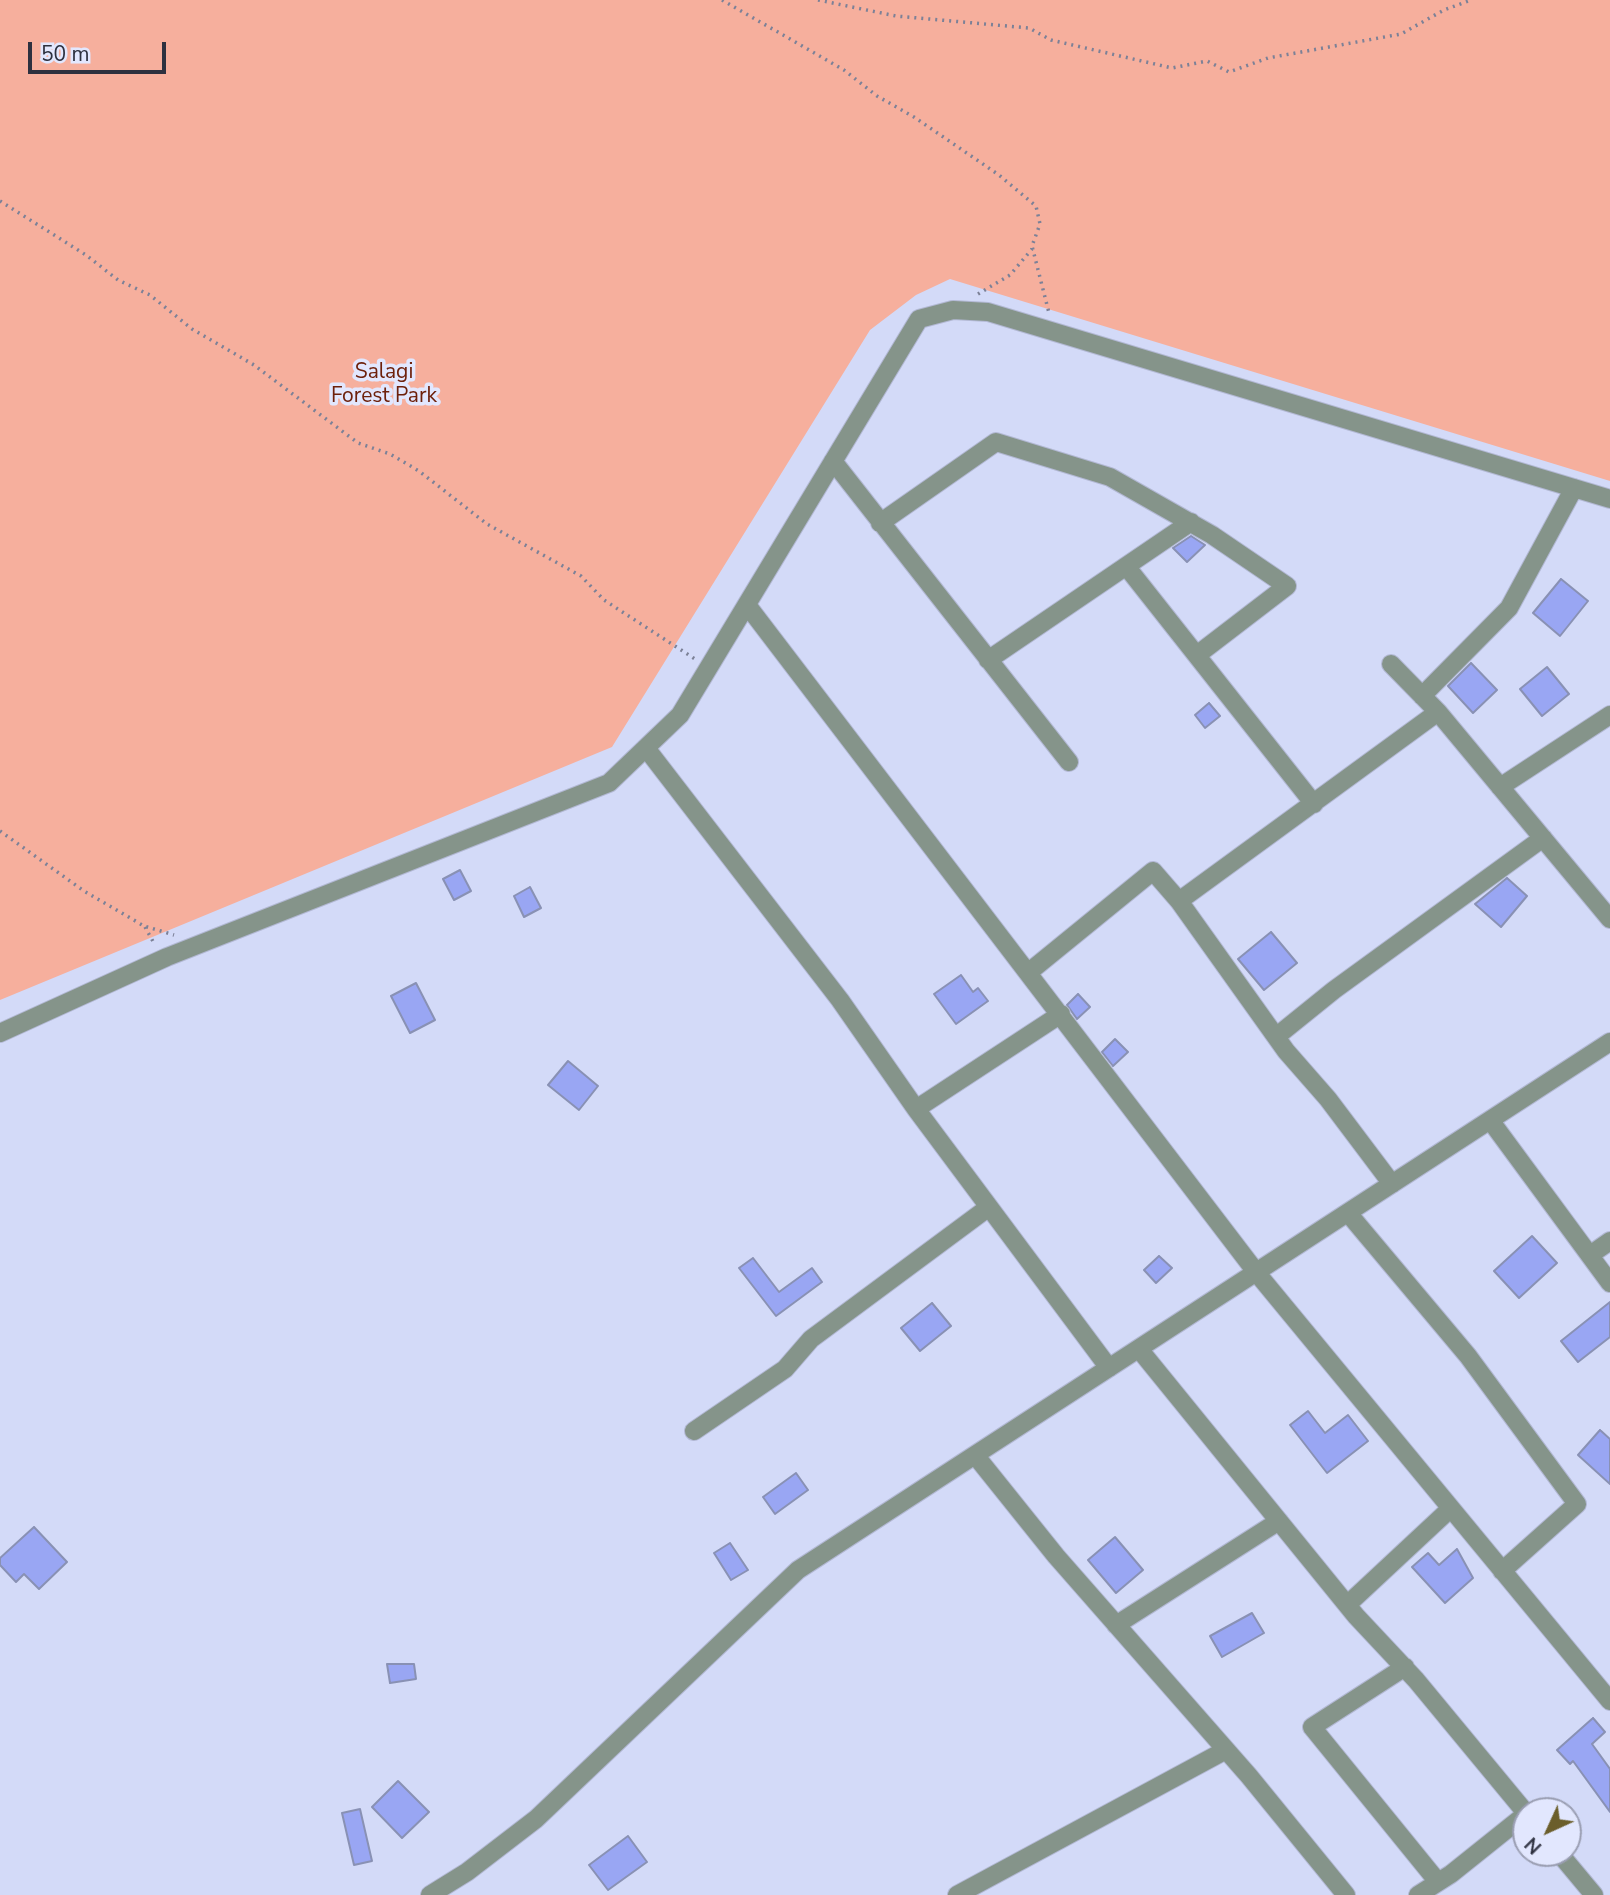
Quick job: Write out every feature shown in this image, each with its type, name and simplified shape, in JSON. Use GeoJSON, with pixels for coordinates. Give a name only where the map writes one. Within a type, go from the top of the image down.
{"type":"FeatureCollection","features":[{"type":"Feature","properties":{"kind":"street"},"geometry":{"type":"LineString","coordinates":[[0,1033],[195,946],[609,783],[680,715],[919,319],[953,310],[988,312],[1610,499]]}},
{"type":"Feature","properties":{"kind":"street"},"geometry":{"type":"LineString","coordinates":[[880,523],[996,442],[1110,477],[1191,522],[1287,586],[1197,656]]}},
{"type":"Feature","properties":{"kind":"street"},"geometry":{"type":"LineString","coordinates":[[833,461],[1069,762]]}},
{"type":"Feature","properties":{"kind":"street"},"geometry":{"type":"LineString","coordinates":[[1422,696],[1509,608],[1574,488]]}},
{"type":"Feature","properties":{"kind":"street"},"geometry":{"type":"LineString","coordinates":[[988,660],[1191,522]]}},
{"type":"Feature","properties":{"kind":"street"},"geometry":{"type":"LineString","coordinates":[[1126,566],[1314,804]]}},
{"type":"Feature","properties":{"kind":"street"},"geometry":{"type":"LineString","coordinates":[[747,605],[1256,1272],[1610,1701]]}},
{"type":"Feature","properties":{"kind":"street"},"geometry":{"type":"LineString","coordinates":[[1391,664],[1438,712],[1610,919]]}},
{"type":"Feature","properties":{"kind":"street"},"geometry":{"type":"LineString","coordinates":[[1179,901],[1438,712]]}},
{"type":"Feature","properties":{"kind":"street"},"geometry":{"type":"LineString","coordinates":[[1500,786],[1610,715]]}},
{"type":"Feature","properties":{"kind":"street"},"geometry":{"type":"LineString","coordinates":[[646,748],[840,1000],[915,1109],[1109,1368]]}},
{"type":"Feature","properties":{"kind":"street"},"geometry":{"type":"LineString","coordinates":[[1277,1036],[1334,990],[1543,838]]}},
{"type":"Feature","properties":{"kind":"street"},"geometry":{"type":"LineString","coordinates":[[1029,972],[1153,871],[1179,901],[1277,1036],[1392,1184]]}},
{"type":"Feature","properties":{"kind":"street"},"geometry":{"type":"LineString","coordinates":[[915,1109],[1061,1014]]}},
{"type":"Feature","properties":{"kind":"street"},"geometry":{"type":"LineString","coordinates":[[430,1895],[467,1872],[536,1819],[798,1570],[1610,1042]]}},
{"type":"Feature","properties":{"kind":"street"},"geometry":{"type":"LineString","coordinates":[[1490,1120],[1610,1283]]}},
{"type":"Feature","properties":{"kind":"street"},"geometry":{"type":"LineString","coordinates":[[694,1432],[785,1369],[811,1339],[989,1207]]}},
{"type":"Feature","properties":{"kind":"street"},"geometry":{"type":"LineString","coordinates":[[1348,1213],[1468,1356],[1577,1504],[1502,1571]]}},
{"type":"Feature","properties":{"kind":"street"},"geometry":{"type":"LineString","coordinates":[[1590,1255],[1610,1241]]}},
{"type":"Feature","properties":{"kind":"street"},"geometry":{"type":"LineString","coordinates":[[1139,1349],[1347,1605],[1405,1667],[1513,1797]]}},
{"type":"Feature","properties":{"kind":"street"},"geometry":{"type":"LineString","coordinates":[[975,1455],[1056,1556],[1226,1750],[1342,1894]]}},
{"type":"Feature","properties":{"kind":"street"},"geometry":{"type":"LineString","coordinates":[[1347,1605],[1450,1509]]}},
{"type":"Feature","properties":{"kind":"street"},"geometry":{"type":"LineString","coordinates":[[1116,1625],[1279,1521]]}},
{"type":"Feature","properties":{"kind":"street"},"geometry":{"type":"LineString","coordinates":[[1405,1667],[1312,1727],[1438,1882]]}},
{"type":"Feature","properties":{"kind":"street"},"geometry":{"type":"LineString","coordinates":[[957,1895],[1226,1750]]}},
{"type":"Feature","properties":{"kind":"street"},"geometry":{"type":"LineString","coordinates":[[1418,1895],[1512,1824]]}},
{"type":"Feature","properties":{"kind":"street"},"geometry":{"type":"LineString","coordinates":[[1571,1867],[1594,1895]]}},
{"type":"Feature","properties":{"kind":"path"},"geometry":{"type":"LineString","coordinates":[[722,0],[844,70],[877,96],[914,117],[1017,188],[1036,206],[1040,223],[1032,249],[1010,275],[953,310]]}},
{"type":"Feature","properties":{"kind":"path"},"geometry":{"type":"LineString","coordinates":[[818,0],[896,16],[1030,28],[1051,40],[1172,68],[1207,61],[1230,72],[1268,58],[1401,34],[1444,10],[1471,0]]}},
{"type":"Feature","properties":{"kind":"path"},"geometry":{"type":"LineString","coordinates":[[0,201],[86,255],[118,280],[150,295],[192,329],[254,365],[358,443],[390,454],[419,471],[487,524],[581,576],[604,600],[709,668]]}},
{"type":"Feature","properties":{"kind":"path"},"geometry":{"type":"LineString","coordinates":[[1032,249],[1054,332]]}},
{"type":"Feature","properties":{"kind":"path"},"geometry":{"type":"LineString","coordinates":[[0,831],[84,891],[144,926],[195,946]]}},
{"type":"Feature","properties":{"kind":"green space","name":"Salagi Forest Park"},"geometry":{"type":"Polygon","coordinates":[[[0,0],[1610,0],[1610,481],[950,279],[916,295],[870,330],[612,747],[0,1000],[0,0]]]}},
{"type":"Feature","properties":{"kind":"building"},"geometry":{"type":"Polygon","coordinates":[[[1191,536],[1205,545],[1187,562],[1173,548],[1191,536]]]}},
{"type":"Feature","properties":{"kind":"building"},"geometry":{"type":"Polygon","coordinates":[[[1561,579],[1588,601],[1560,636],[1533,613],[1561,579]]]}},
{"type":"Feature","properties":{"kind":"building"},"geometry":{"type":"Polygon","coordinates":[[[1471,663],[1497,690],[1473,713],[1448,686],[1471,663]]]}},
{"type":"Feature","properties":{"kind":"building"},"geometry":{"type":"Polygon","coordinates":[[[1547,667],[1569,694],[1542,716],[1520,689],[1547,667]]]}},
{"type":"Feature","properties":{"kind":"building"},"geometry":{"type":"Polygon","coordinates":[[[1209,703],[1220,716],[1205,728],[1195,715],[1209,703]]]}},
{"type":"Feature","properties":{"kind":"building"},"geometry":{"type":"Polygon","coordinates":[[[460,870],[471,891],[454,900],[443,879],[460,870]]]}},
{"type":"Feature","properties":{"kind":"building"},"geometry":{"type":"Polygon","coordinates":[[[1507,878],[1527,896],[1501,927],[1475,904],[1507,878]]]}},
{"type":"Feature","properties":{"kind":"building"},"geometry":{"type":"Polygon","coordinates":[[[530,887],[541,908],[524,917],[514,896],[530,887]]]}},
{"type":"Feature","properties":{"kind":"building"},"geometry":{"type":"Polygon","coordinates":[[[1271,932],[1297,963],[1264,990],[1238,959],[1271,932]]]}},
{"type":"Feature","properties":{"kind":"building"},"geometry":{"type":"Polygon","coordinates":[[[961,975],[973,992],[978,988],[988,1001],[956,1024],[934,994],[961,975]]]}},
{"type":"Feature","properties":{"kind":"building"},"geometry":{"type":"Polygon","coordinates":[[[416,983],[435,1020],[410,1033],[391,996],[416,983]]]}},
{"type":"Feature","properties":{"kind":"building"},"geometry":{"type":"Polygon","coordinates":[[[1078,994],[1090,1007],[1077,1019],[1067,1005],[1078,994]]]}},
{"type":"Feature","properties":{"kind":"building"},"geometry":{"type":"Polygon","coordinates":[[[1115,1039],[1128,1052],[1113,1066],[1102,1052],[1115,1039]]]}},
{"type":"Feature","properties":{"kind":"building"},"geometry":{"type":"Polygon","coordinates":[[[568,1061],[598,1086],[579,1110],[548,1085],[568,1061]]]}},
{"type":"Feature","properties":{"kind":"building"},"geometry":{"type":"Polygon","coordinates":[[[1532,1236],[1557,1263],[1519,1298],[1494,1271],[1532,1236]]]}},
{"type":"Feature","properties":{"kind":"building"},"geometry":{"type":"Polygon","coordinates":[[[1159,1256],[1172,1268],[1156,1283],[1144,1270],[1159,1256]]]}},
{"type":"Feature","properties":{"kind":"building"},"geometry":{"type":"Polygon","coordinates":[[[753,1258],[779,1292],[812,1268],[822,1282],[776,1316],[739,1268],[753,1258]]]}},
{"type":"Feature","properties":{"kind":"building"},"geometry":{"type":"Polygon","coordinates":[[[1610,1302],[1610,1337],[1578,1362],[1561,1341],[1610,1302]]]}},
{"type":"Feature","properties":{"kind":"building"},"geometry":{"type":"Polygon","coordinates":[[[932,1303],[951,1326],[920,1351],[901,1328],[932,1303]]]}},
{"type":"Feature","properties":{"kind":"building"},"geometry":{"type":"Polygon","coordinates":[[[1308,1411],[1325,1433],[1348,1415],[1368,1441],[1327,1473],[1290,1425],[1308,1411]]]}},
{"type":"Feature","properties":{"kind":"building"},"geometry":{"type":"Polygon","coordinates":[[[1600,1430],[1610,1439],[1610,1484],[1578,1455],[1600,1430]]]}},
{"type":"Feature","properties":{"kind":"building"},"geometry":{"type":"Polygon","coordinates":[[[796,1473],[808,1490],[775,1514],[763,1497],[796,1473]]]}},
{"type":"Feature","properties":{"kind":"building"},"geometry":{"type":"Polygon","coordinates":[[[34,1527],[67,1562],[39,1589],[24,1574],[16,1582],[0,1565],[0,1558],[34,1527]]]}},
{"type":"Feature","properties":{"kind":"building"},"geometry":{"type":"Polygon","coordinates":[[[1115,1537],[1143,1570],[1116,1593],[1088,1560],[1115,1537]]]}},
{"type":"Feature","properties":{"kind":"building"},"geometry":{"type":"Polygon","coordinates":[[[730,1543],[748,1570],[731,1580],[714,1553],[730,1543]]]}},
{"type":"Feature","properties":{"kind":"building"},"geometry":{"type":"Polygon","coordinates":[[[1457,1549],[1473,1578],[1445,1603],[1412,1567],[1428,1553],[1439,1565],[1457,1549]]]}},
{"type":"Feature","properties":{"kind":"building"},"geometry":{"type":"Polygon","coordinates":[[[1252,1613],[1264,1633],[1222,1657],[1210,1636],[1252,1613]]]}},
{"type":"Feature","properties":{"kind":"building"},"geometry":{"type":"Polygon","coordinates":[[[387,1664],[414,1664],[416,1679],[390,1683],[387,1664]]]}},
{"type":"Feature","properties":{"kind":"building"},"geometry":{"type":"Polygon","coordinates":[[[1593,1718],[1605,1732],[1592,1744],[1610,1769],[1610,1812],[1573,1761],[1570,1764],[1557,1750],[1593,1718]]]}},
{"type":"Feature","properties":{"kind":"building"},"geometry":{"type":"Polygon","coordinates":[[[398,1781],[429,1812],[402,1838],[372,1807],[398,1781]]]}},
{"type":"Feature","properties":{"kind":"building"},"geometry":{"type":"Polygon","coordinates":[[[360,1809],[372,1861],[354,1865],[342,1813],[360,1809]]]}},
{"type":"Feature","properties":{"kind":"building"},"geometry":{"type":"Polygon","coordinates":[[[628,1836],[647,1862],[608,1890],[589,1865],[628,1836]]]}}]}
